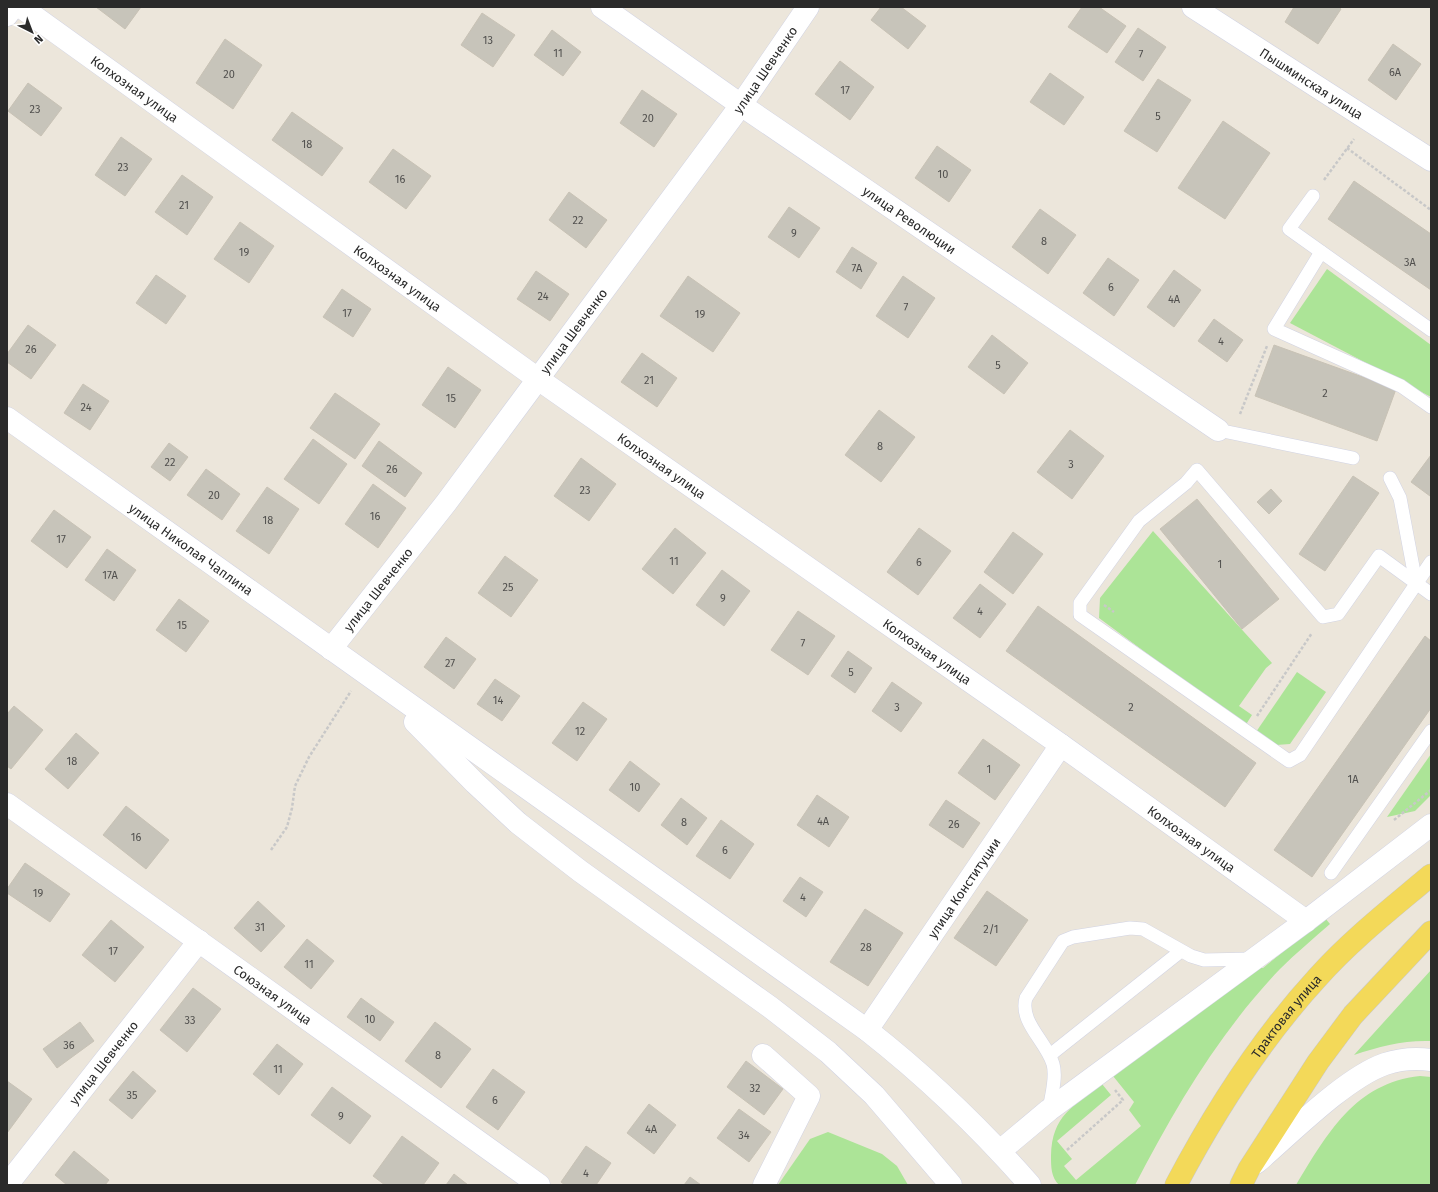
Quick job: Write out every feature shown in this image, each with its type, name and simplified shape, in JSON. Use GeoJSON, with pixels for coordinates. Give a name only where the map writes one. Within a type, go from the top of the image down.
{"type":"FeatureCollection","features":[{"type":"Feature","properties":{"kind":"main road","name":"Трактовая улица"},"geometry":{"type":"LineString","coordinates":[[1176,1185],[1199,1142],[1230,1092],[1262,1046],[1292,1007],[1319,976],[1366,929],[1431,875]]}},
{"type":"Feature","properties":{"kind":"main road"},"geometry":{"type":"LineString","coordinates":[[1245,1177],[1318,1062],[1353,1015],[1431,932]]}},
{"type":"Feature","properties":{"kind":"street"},"geometry":{"type":"LineString","coordinates":[[7,15],[13,7]]}},
{"type":"Feature","properties":{"kind":"street","name":"Колхозная улица"},"geometry":{"type":"LineString","coordinates":[[21,7],[538,379],[1061,745],[1306,921]]}},
{"type":"Feature","properties":{"kind":"street","name":"улица Революции"},"geometry":{"type":"LineString","coordinates":[[602,7],[741,105],[1225,431]]}},
{"type":"Feature","properties":{"kind":"street","name":"улица Шевченко"},"geometry":{"type":"LineString","coordinates":[[331,649],[446,503],[741,105],[808,7]]}},
{"type":"Feature","properties":{"kind":"street","name":"Пышминская улица"},"geometry":{"type":"LineString","coordinates":[[1193,7],[1431,160]]}},
{"type":"Feature","properties":{"kind":"street","name":"улица Николая Чаплина"},"geometry":{"type":"LineString","coordinates":[[7,418],[369,676]]}},
{"type":"Feature","properties":{"kind":"street"},"geometry":{"type":"LineString","coordinates":[[369,676],[867,1030],[929,1081],[1000,1151],[1030,1185]]}},
{"type":"Feature","properties":{"kind":"street"},"geometry":{"type":"LineString","coordinates":[[369,676],[475,783],[518,823],[580,871],[770,1007],[828,1052],[874,1095],[951,1185]]}},
{"type":"Feature","properties":{"kind":"street","name":"улица Конституции"},"geometry":{"type":"LineString","coordinates":[[867,1030],[1061,745]]}},
{"type":"Feature","properties":{"kind":"street","name":"Союзная улица"},"geometry":{"type":"LineString","coordinates":[[7,804],[538,1185]]}},
{"type":"Feature","properties":{"kind":"street"},"geometry":{"type":"LineString","coordinates":[[1000,1151],[1049,1110],[1252,959],[1306,921],[1431,825]]}},
{"type":"Feature","properties":{"kind":"street","name":"улица Шевченко"},"geometry":{"type":"LineString","coordinates":[[7,1185],[199,941]]}},
{"type":"Feature","properties":{"kind":"street"},"geometry":{"type":"LineString","coordinates":[[763,1055],[809,1096],[764,1185]]}},
{"type":"Feature","properties":{"kind":"street"},"geometry":{"type":"LineString","coordinates":[[1245,1177],[1322,1106],[1370,1071],[1386,1064],[1403,1060],[1431,1060]]}},
{"type":"Feature","properties":{"kind":"lane"},"geometry":{"type":"LineString","coordinates":[[1313,196],[1289,229],[1431,330]]}},
{"type":"Feature","properties":{"kind":"lane"},"geometry":{"type":"LineString","coordinates":[[1321,252],[1274,329],[1401,386],[1431,407]]}},
{"type":"Feature","properties":{"kind":"lane"},"geometry":{"type":"LineString","coordinates":[[1225,431],[1353,458]]}},
{"type":"Feature","properties":{"kind":"lane"},"geometry":{"type":"LineString","coordinates":[[1431,562],[1416,583],[1300,755],[1289,760],[1080,615],[1080,602],[1139,522],[1186,483],[1197,470],[1323,617],[1338,614],[1380,556],[1416,583],[1431,594]]}},
{"type":"Feature","properties":{"kind":"lane"},"geometry":{"type":"LineString","coordinates":[[1390,478],[1400,498],[1416,583]]}},
{"type":"Feature","properties":{"kind":"lane"},"geometry":{"type":"LineString","coordinates":[[1331,873],[1431,731]]}},
{"type":"Feature","properties":{"kind":"lane"},"geometry":{"type":"LineString","coordinates":[[1049,1110],[1054,1082],[1053,1066],[1050,1055],[1028,1021],[1023,1008],[1026,998],[1063,941],[1073,937],[1130,928],[1143,929],[1181,951],[1204,960],[1252,959]]}},
{"type":"Feature","properties":{"kind":"lane"},"geometry":{"type":"LineString","coordinates":[[1050,1055],[1181,951]]}},
{"type":"Feature","properties":{"kind":"path"},"geometry":{"type":"LineString","coordinates":[[1313,196],[1368,120]]}},
{"type":"Feature","properties":{"kind":"path"},"geometry":{"type":"LineString","coordinates":[[1347,148],[1431,210]]}},
{"type":"Feature","properties":{"kind":"path"},"geometry":{"type":"LineString","coordinates":[[1225,431],[1274,329]]}},
{"type":"Feature","properties":{"kind":"path"},"geometry":{"type":"LineString","coordinates":[[1247,731],[1323,617]]}},
{"type":"Feature","properties":{"kind":"path"},"geometry":{"type":"LineString","coordinates":[[271,850],[286,827],[292,808],[295,786],[309,757],[369,676]]}},
{"type":"Feature","properties":{"kind":"path"},"geometry":{"type":"LineString","coordinates":[[1067,1150],[1123,1100]]}},
{"type":"Feature","properties":{"kind":"green space"},"geometry":{"type":"Polygon","coordinates":[[[1327,269],[1431,345],[1431,397],[1290,323],[1327,269]]]}},
{"type":"Feature","properties":{"kind":"green space"},"geometry":{"type":"Polygon","coordinates":[[[1153,531],[1272,663],[1266,668],[1239,706],[1252,715],[1245,726],[1099,618],[1100,598],[1153,531]]]}},
{"type":"Feature","properties":{"kind":"green space"},"geometry":{"type":"Polygon","coordinates":[[[1297,672],[1326,692],[1290,744],[1276,745],[1256,732],[1297,672]]]}},
{"type":"Feature","properties":{"kind":"green space"},"geometry":{"type":"Polygon","coordinates":[[[1431,754],[1431,795],[1415,811],[1387,817],[1431,754]]]}},
{"type":"Feature","properties":{"kind":"green space"},"geometry":{"type":"Polygon","coordinates":[[[1325,918],[1330,924],[1280,969],[1258,993],[1218,1045],[1182,1100],[1135,1185],[1059,1185],[1056,1182],[1051,1164],[1052,1142],[1060,1121],[1073,1106],[1102,1084],[1111,1095],[1057,1141],[1072,1159],[1064,1166],[1076,1180],[1141,1126],[1129,1110],[1134,1102],[1113,1076],[1256,968],[1263,968],[1325,918]]]}},
{"type":"Feature","properties":{"kind":"green space"},"geometry":{"type":"Polygon","coordinates":[[[1431,970],[1431,1041],[1392,1044],[1354,1055],[1431,970]]]}},
{"type":"Feature","properties":{"kind":"green space"},"geometry":{"type":"Polygon","coordinates":[[[1420,1076],[1431,1077],[1431,1185],[1296,1185],[1319,1147],[1345,1114],[1360,1100],[1378,1089],[1397,1081],[1420,1076]]]}},
{"type":"Feature","properties":{"kind":"green space"},"geometry":{"type":"Polygon","coordinates":[[[828,1132],[882,1154],[897,1166],[908,1185],[778,1185],[810,1139],[828,1132]]]}},
{"type":"Feature","properties":{"kind":"building"},"geometry":{"type":"Polygon","coordinates":[[[96,7],[141,7],[125,29],[96,7]]]}},
{"type":"Feature","properties":{"kind":"building"},"geometry":{"type":"Polygon","coordinates":[[[881,7],[901,7],[926,26],[908,49],[871,20],[881,7]]]}},
{"type":"Feature","properties":{"kind":"building"},"geometry":{"type":"Polygon","coordinates":[[[1082,7],[1099,7],[1126,26],[1107,53],[1068,27],[1082,7]]]}},
{"type":"Feature","properties":{"kind":"building"},"geometry":{"type":"Polygon","coordinates":[[[1294,7],[1339,7],[1341,9],[1318,44],[1285,22],[1294,7]]]}},
{"type":"Feature","properties":{"kind":"building"},"geometry":{"type":"Polygon","coordinates":[[[482,13],[515,35],[493,67],[461,45],[482,13]]]}},
{"type":"Feature","properties":{"kind":"building"},"geometry":{"type":"Polygon","coordinates":[[[1138,28],[1166,47],[1143,81],[1115,62],[1138,28]]]}},
{"type":"Feature","properties":{"kind":"building"},"geometry":{"type":"Polygon","coordinates":[[[552,30],[581,52],[563,76],[534,55],[552,30]]]}},
{"type":"Feature","properties":{"kind":"building"},"geometry":{"type":"Polygon","coordinates":[[[225,39],[262,65],[233,109],[196,83],[225,39]]]}},
{"type":"Feature","properties":{"kind":"building"},"geometry":{"type":"Polygon","coordinates":[[[1393,44],[1421,64],[1396,100],[1368,80],[1393,44]]]}},
{"type":"Feature","properties":{"kind":"building"},"geometry":{"type":"Polygon","coordinates":[[[840,61],[874,87],[850,120],[815,94],[840,61]]]}},
{"type":"Feature","properties":{"kind":"building"},"geometry":{"type":"Polygon","coordinates":[[[1050,73],[1084,97],[1064,125],[1030,102],[1050,73]]]}},
{"type":"Feature","properties":{"kind":"building"},"geometry":{"type":"Polygon","coordinates":[[[1158,79],[1191,100],[1157,152],[1124,131],[1158,79]]]}},
{"type":"Feature","properties":{"kind":"building"},"geometry":{"type":"Polygon","coordinates":[[[28,83],[62,108],[41,136],[8,111],[28,83]]]}},
{"type":"Feature","properties":{"kind":"building"},"geometry":{"type":"Polygon","coordinates":[[[642,90],[677,114],[654,147],[620,123],[642,90]]]}},
{"type":"Feature","properties":{"kind":"building"},"geometry":{"type":"Polygon","coordinates":[[[292,112],[343,148],[322,176],[272,140],[292,112]]]}},
{"type":"Feature","properties":{"kind":"building"},"geometry":{"type":"Polygon","coordinates":[[[1223,121],[1270,153],[1225,219],[1178,188],[1223,121]]]}},
{"type":"Feature","properties":{"kind":"building"},"geometry":{"type":"Polygon","coordinates":[[[121,137],[152,159],[125,196],[95,175],[121,137]]]}},
{"type":"Feature","properties":{"kind":"building"},"geometry":{"type":"Polygon","coordinates":[[[937,146],[971,170],[949,202],[915,178],[937,146]]]}},
{"type":"Feature","properties":{"kind":"building"},"geometry":{"type":"Polygon","coordinates":[[[393,149],[431,176],[406,209],[369,182],[393,149]]]}},
{"type":"Feature","properties":{"kind":"building"},"geometry":{"type":"Polygon","coordinates":[[[182,175],[213,197],[187,235],[155,212],[182,175]]]}},
{"type":"Feature","properties":{"kind":"building"},"geometry":{"type":"Polygon","coordinates":[[[1354,181],[1431,234],[1431,290],[1328,219],[1354,181]]]}},
{"type":"Feature","properties":{"kind":"building"},"geometry":{"type":"Polygon","coordinates":[[[569,192],[607,220],[586,248],[549,220],[569,192]]]}},
{"type":"Feature","properties":{"kind":"building"},"geometry":{"type":"Polygon","coordinates":[[[789,207],[820,228],[799,258],[768,237],[789,207]]]}},
{"type":"Feature","properties":{"kind":"building"},"geometry":{"type":"Polygon","coordinates":[[[1040,209],[1076,235],[1048,274],[1012,247],[1040,209]]]}},
{"type":"Feature","properties":{"kind":"building"},"geometry":{"type":"Polygon","coordinates":[[[240,222],[274,246],[249,283],[214,259],[240,222]]]}},
{"type":"Feature","properties":{"kind":"building"},"geometry":{"type":"Polygon","coordinates":[[[852,247],[877,263],[861,289],[836,272],[852,247]]]}},
{"type":"Feature","properties":{"kind":"building"},"geometry":{"type":"Polygon","coordinates":[[[1108,258],[1139,280],[1114,316],[1083,293],[1108,258]]]}},
{"type":"Feature","properties":{"kind":"building"},"geometry":{"type":"Polygon","coordinates":[[[1174,270],[1201,290],[1174,327],[1147,307],[1174,270]]]}},
{"type":"Feature","properties":{"kind":"building"},"geometry":{"type":"Polygon","coordinates":[[[536,271],[569,294],[550,321],[517,299],[536,271]]]}},
{"type":"Feature","properties":{"kind":"building"},"geometry":{"type":"Polygon","coordinates":[[[156,275],[186,296],[166,324],[136,303],[156,275]]]}},
{"type":"Feature","properties":{"kind":"building"},"geometry":{"type":"Polygon","coordinates":[[[688,276],[740,313],[713,352],[660,316],[688,276]]]}},
{"type":"Feature","properties":{"kind":"building"},"geometry":{"type":"Polygon","coordinates":[[[903,276],[935,298],[908,338],[876,316],[903,276]]]}},
{"type":"Feature","properties":{"kind":"building"},"geometry":{"type":"Polygon","coordinates":[[[342,289],[371,309],[353,337],[323,317],[342,289]]]}},
{"type":"Feature","properties":{"kind":"building"},"geometry":{"type":"Polygon","coordinates":[[[1214,319],[1243,340],[1227,362],[1198,341],[1214,319]]]}},
{"type":"Feature","properties":{"kind":"building"},"geometry":{"type":"Polygon","coordinates":[[[28,325],[56,345],[31,379],[7,362],[7,354],[28,325]]]}},
{"type":"Feature","properties":{"kind":"building"},"geometry":{"type":"Polygon","coordinates":[[[992,335],[1028,363],[1004,394],[968,367],[992,335]]]}},
{"type":"Feature","properties":{"kind":"building"},"geometry":{"type":"Polygon","coordinates":[[[1274,345],[1396,389],[1377,441],[1255,396],[1274,345]]]}},
{"type":"Feature","properties":{"kind":"building"},"geometry":{"type":"Polygon","coordinates":[[[642,353],[677,378],[657,407],[621,382],[642,353]]]}},
{"type":"Feature","properties":{"kind":"building"},"geometry":{"type":"Polygon","coordinates":[[[448,367],[481,390],[455,428],[422,405],[448,367]]]}},
{"type":"Feature","properties":{"kind":"building"},"geometry":{"type":"Polygon","coordinates":[[[83,384],[109,401],[90,430],[64,413],[83,384]]]}},
{"type":"Feature","properties":{"kind":"building"},"geometry":{"type":"Polygon","coordinates":[[[335,393],[380,424],[355,459],[310,428],[335,393]]]}},
{"type":"Feature","properties":{"kind":"building"},"geometry":{"type":"Polygon","coordinates":[[[879,410],[915,437],[881,482],[845,455],[879,410]]]}},
{"type":"Feature","properties":{"kind":"building"},"geometry":{"type":"Polygon","coordinates":[[[1070,430],[1104,456],[1072,499],[1037,472],[1070,430]]]}},
{"type":"Feature","properties":{"kind":"building"},"geometry":{"type":"Polygon","coordinates":[[[313,439],[347,464],[319,504],[284,479],[313,439]]]}},
{"type":"Feature","properties":{"kind":"building"},"geometry":{"type":"Polygon","coordinates":[[[379,441],[422,473],[405,497],[362,466],[379,441]]]}},
{"type":"Feature","properties":{"kind":"building"},"geometry":{"type":"Polygon","coordinates":[[[169,443],[188,457],[170,481],[151,467],[169,443]]]}},
{"type":"Feature","properties":{"kind":"building"},"geometry":{"type":"Polygon","coordinates":[[[1431,455],[1431,494],[1430,496],[1411,482],[1431,455]]]}},
{"type":"Feature","properties":{"kind":"building"},"geometry":{"type":"Polygon","coordinates":[[[581,458],[616,484],[589,521],[554,496],[581,458]]]}},
{"type":"Feature","properties":{"kind":"building"},"geometry":{"type":"Polygon","coordinates":[[[206,469],[240,494],[222,520],[187,495],[206,469]]]}},
{"type":"Feature","properties":{"kind":"building"},"geometry":{"type":"Polygon","coordinates":[[[1353,476],[1379,493],[1325,571],[1299,554],[1353,476]]]}},
{"type":"Feature","properties":{"kind":"building"},"geometry":{"type":"Polygon","coordinates":[[[373,484],[406,508],[378,548],[345,524],[373,484]]]}},
{"type":"Feature","properties":{"kind":"building"},"geometry":{"type":"Polygon","coordinates":[[[267,487],[299,509],[269,554],[236,531],[267,487]]]}},
{"type":"Feature","properties":{"kind":"building"},"geometry":{"type":"Polygon","coordinates":[[[1271,489],[1282,501],[1269,514],[1257,502],[1271,489]]]}},
{"type":"Feature","properties":{"kind":"building"},"geometry":{"type":"Polygon","coordinates":[[[1197,499],[1279,599],[1242,629],[1160,529],[1197,499]]]}},
{"type":"Feature","properties":{"kind":"building"},"geometry":{"type":"Polygon","coordinates":[[[54,510],[91,537],[67,568],[31,541],[54,510]]]}},
{"type":"Feature","properties":{"kind":"building"},"geometry":{"type":"Polygon","coordinates":[[[675,528],[706,553],[673,594],[642,569],[675,528]]]}},
{"type":"Feature","properties":{"kind":"building"},"geometry":{"type":"Polygon","coordinates":[[[919,528],[951,551],[918,595],[887,572],[919,528]]]}},
{"type":"Feature","properties":{"kind":"building"},"geometry":{"type":"Polygon","coordinates":[[[1013,532],[1043,554],[1013,594],[984,572],[1013,532]]]}},
{"type":"Feature","properties":{"kind":"building"},"geometry":{"type":"Polygon","coordinates":[[[107,549],[136,570],[114,601],[85,580],[107,549]]]}},
{"type":"Feature","properties":{"kind":"building"},"geometry":{"type":"Polygon","coordinates":[[[505,556],[538,580],[511,617],[478,593],[505,556]]]}},
{"type":"Feature","properties":{"kind":"building"},"geometry":{"type":"Polygon","coordinates":[[[722,570],[750,591],[724,626],[696,605],[722,570]]]}},
{"type":"Feature","properties":{"kind":"building"},"geometry":{"type":"Polygon","coordinates":[[[980,584],[1006,604],[980,638],[953,618],[980,584]]]}},
{"type":"Feature","properties":{"kind":"building"},"geometry":{"type":"Polygon","coordinates":[[[179,599],[209,621],[186,652],[156,630],[179,599]]]}},
{"type":"Feature","properties":{"kind":"building"},"geometry":{"type":"Polygon","coordinates":[[[1038,606],[1256,763],[1225,807],[1006,651],[1038,606]]]}},
{"type":"Feature","properties":{"kind":"building"},"geometry":{"type":"Polygon","coordinates":[[[798,611],[835,636],[808,675],[771,650],[798,611]]]}},
{"type":"Feature","properties":{"kind":"building"},"geometry":{"type":"Polygon","coordinates":[[[1425,636],[1431,641],[1431,708],[1312,877],[1274,850],[1425,636]]]}},
{"type":"Feature","properties":{"kind":"building"},"geometry":{"type":"Polygon","coordinates":[[[446,637],[476,659],[454,689],[424,667],[446,637]]]}},
{"type":"Feature","properties":{"kind":"building"},"geometry":{"type":"Polygon","coordinates":[[[848,651],[872,668],[855,693],[831,676],[848,651]]]}},
{"type":"Feature","properties":{"kind":"building"},"geometry":{"type":"Polygon","coordinates":[[[495,679],[520,696],[502,721],[477,704],[495,679]]]}},
{"type":"Feature","properties":{"kind":"building"},"geometry":{"type":"Polygon","coordinates":[[[892,682],[922,703],[901,732],[872,711],[892,682]]]}},
{"type":"Feature","properties":{"kind":"building"},"geometry":{"type":"Polygon","coordinates":[[[583,702],[607,719],[577,761],[552,743],[583,702]]]}},
{"type":"Feature","properties":{"kind":"building"},"geometry":{"type":"Polygon","coordinates":[[[14,706],[43,730],[11,769],[7,766],[7,714],[14,706]]]}},
{"type":"Feature","properties":{"kind":"building"},"geometry":{"type":"Polygon","coordinates":[[[76,733],[99,753],[68,789],[45,769],[76,733]]]}},
{"type":"Feature","properties":{"kind":"building"},"geometry":{"type":"Polygon","coordinates":[[[983,739],[1020,765],[995,800],[958,773],[983,739]]]}},
{"type":"Feature","properties":{"kind":"building"},"geometry":{"type":"Polygon","coordinates":[[[630,761],[660,784],[639,812],[609,790],[630,761]]]}},
{"type":"Feature","properties":{"kind":"building"},"geometry":{"type":"Polygon","coordinates":[[[817,795],[849,817],[829,847],[797,825],[817,795]]]}},
{"type":"Feature","properties":{"kind":"building"},"geometry":{"type":"Polygon","coordinates":[[[681,798],[707,818],[687,845],[661,825],[681,798]]]}},
{"type":"Feature","properties":{"kind":"building"},"geometry":{"type":"Polygon","coordinates":[[[946,800],[980,823],[963,848],[929,825],[946,800]]]}},
{"type":"Feature","properties":{"kind":"building"},"geometry":{"type":"Polygon","coordinates":[[[126,806],[169,840],[146,869],[103,835],[126,806]]]}},
{"type":"Feature","properties":{"kind":"building"},"geometry":{"type":"Polygon","coordinates":[[[721,820],[754,844],[730,879],[696,856],[721,820]]]}},
{"type":"Feature","properties":{"kind":"building"},"geometry":{"type":"Polygon","coordinates":[[[25,863],[70,894],[50,922],[7,893],[7,889],[25,863]]]}},
{"type":"Feature","properties":{"kind":"building"},"geometry":{"type":"Polygon","coordinates":[[[800,877],[823,892],[806,917],[783,901],[800,877]]]}},
{"type":"Feature","properties":{"kind":"building"},"geometry":{"type":"Polygon","coordinates":[[[987,891],[1028,920],[996,966],[954,938],[987,891]]]}},
{"type":"Feature","properties":{"kind":"building"},"geometry":{"type":"Polygon","coordinates":[[[258,901],[285,926],[261,952],[234,928],[258,901]]]}},
{"type":"Feature","properties":{"kind":"building"},"geometry":{"type":"Polygon","coordinates":[[[865,909],[903,933],[868,986],[830,962],[865,909]]]}},
{"type":"Feature","properties":{"kind":"building"},"geometry":{"type":"Polygon","coordinates":[[[111,920],[144,947],[115,982],[82,955],[111,920]]]}},
{"type":"Feature","properties":{"kind":"building"},"geometry":{"type":"Polygon","coordinates":[[[307,939],[334,961],[311,989],[284,967],[307,939]]]}},
{"type":"Feature","properties":{"kind":"building"},"geometry":{"type":"Polygon","coordinates":[[[193,988],[221,1009],[187,1052],[160,1030],[193,988]]]}},
{"type":"Feature","properties":{"kind":"building"},"geometry":{"type":"Polygon","coordinates":[[[361,998],[394,1022],[380,1041],[347,1017],[361,998]]]}},
{"type":"Feature","properties":{"kind":"building"},"geometry":{"type":"Polygon","coordinates":[[[80,1022],[94,1041],[57,1068],[43,1049],[80,1022]]]}},
{"type":"Feature","properties":{"kind":"building"},"geometry":{"type":"Polygon","coordinates":[[[435,1022],[471,1049],[441,1088],[405,1061],[435,1022]]]}},
{"type":"Feature","properties":{"kind":"building"},"geometry":{"type":"Polygon","coordinates":[[[277,1044],[303,1064],[279,1095],[253,1074],[277,1044]]]}},
{"type":"Feature","properties":{"kind":"building"},"geometry":{"type":"Polygon","coordinates":[[[746,1061],[783,1089],[764,1115],[727,1087],[746,1061]]]}},
{"type":"Feature","properties":{"kind":"building"},"geometry":{"type":"Polygon","coordinates":[[[493,1069],[525,1092],[498,1130],[466,1107],[493,1069]]]}},
{"type":"Feature","properties":{"kind":"building"},"geometry":{"type":"Polygon","coordinates":[[[133,1071],[156,1091],[132,1119],[109,1100],[133,1071]]]}},
{"type":"Feature","properties":{"kind":"building"},"geometry":{"type":"Polygon","coordinates":[[[7,1081],[32,1099],[7,1133],[7,1081]]]}},
{"type":"Feature","properties":{"kind":"building"},"geometry":{"type":"Polygon","coordinates":[[[332,1087],[371,1116],[350,1144],[311,1115],[332,1087]]]}},
{"type":"Feature","properties":{"kind":"building"},"geometry":{"type":"Polygon","coordinates":[[[649,1104],[676,1125],[654,1154],[627,1133],[649,1104]]]}},
{"type":"Feature","properties":{"kind":"building"},"geometry":{"type":"Polygon","coordinates":[[[739,1109],[771,1132],[749,1162],[717,1138],[739,1109]]]}},
{"type":"Feature","properties":{"kind":"building"},"geometry":{"type":"Polygon","coordinates":[[[402,1136],[439,1163],[423,1185],[385,1185],[373,1176],[402,1136]]]}},
{"type":"Feature","properties":{"kind":"building"},"geometry":{"type":"Polygon","coordinates":[[[586,1146],[611,1163],[596,1185],[565,1185],[561,1182],[586,1146]]]}},
{"type":"Feature","properties":{"kind":"building"},"geometry":{"type":"Polygon","coordinates":[[[74,1151],[109,1180],[105,1185],[67,1185],[55,1175],[74,1151]]]}},
{"type":"Feature","properties":{"kind":"building"},"geometry":{"type":"Polygon","coordinates":[[[454,1174],[468,1185],[446,1185],[454,1174]]]}},
{"type":"Feature","properties":{"kind":"building"},"geometry":{"type":"Polygon","coordinates":[[[690,1177],[701,1185],[684,1185],[690,1177]]]}}]}
